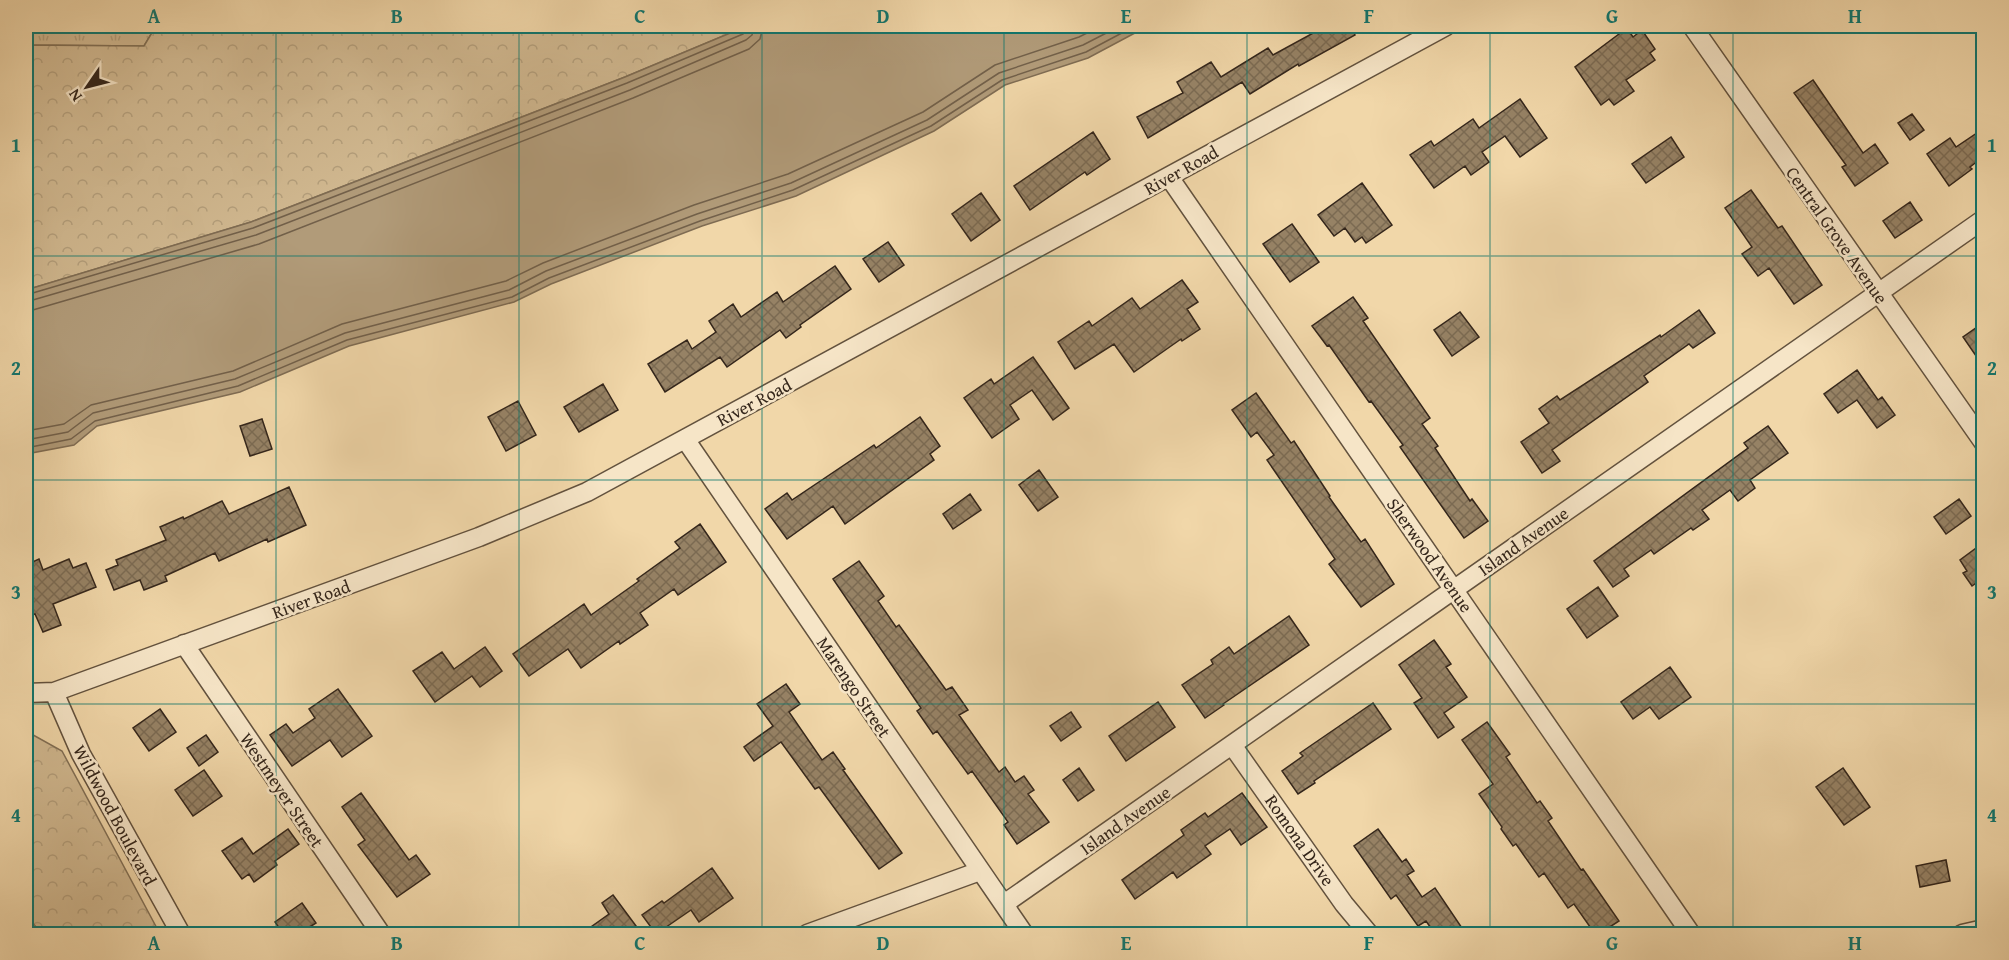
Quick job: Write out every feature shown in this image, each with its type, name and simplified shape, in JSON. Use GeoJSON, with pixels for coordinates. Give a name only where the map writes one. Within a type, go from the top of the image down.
{"type":"FeatureCollection","features":[{"type":"Feature","properties":{"kind":"street","name":"River Road"},"geometry":{"type":"LineString","coordinates":[[26,693],[54,692],[297,605],[510,525],[587,492],[1446,26]]}},
{"type":"Feature","properties":{"kind":"street","name":"Central Grove Avenue"},"geometry":{"type":"LineString","coordinates":[[1692,26],[1983,443]]}},
{"type":"Feature","properties":{"kind":"street","name":"Sherwood Avenue"},"geometry":{"type":"LineString","coordinates":[[1169,177],[1691,934]]}},
{"type":"Feature","properties":{"kind":"street","name":"Island Avenue"},"geometry":{"type":"LineString","coordinates":[[1004,904],[1983,219]]}},
{"type":"Feature","properties":{"kind":"street","name":"Marengo Street"},"geometry":{"type":"LineString","coordinates":[[685,439],[1024,934]]}},
{"type":"Feature","properties":{"kind":"street","name":"Westmeyer Street"},"geometry":{"type":"LineString","coordinates":[[184,645],[381,934]]}},
{"type":"Feature","properties":{"kind":"street","name":"Wildwood Boulevard"},"geometry":{"type":"LineString","coordinates":[[54,692],[81,753],[181,934]]}},
{"type":"Feature","properties":{"kind":"street","name":"Romona Drive"},"geometry":{"type":"LineString","coordinates":[[1232,745],[1344,904],[1369,934]]}},
{"type":"Feature","properties":{"kind":"street"},"geometry":{"type":"LineString","coordinates":[[807,934],[980,871]]}},
{"type":"Feature","properties":{"kind":"street"},"geometry":{"type":"LineString","coordinates":[[1962,934],[1983,929]]}},
{"type":"Feature","properties":{"kind":"green space"},"geometry":{"type":"Polygon","coordinates":[[[26,26],[156,26],[144,46],[26,45],[26,26]]]}},
{"type":"Feature","properties":{"kind":"green space"},"geometry":{"type":"Polygon","coordinates":[[[156,26],[747,26],[625,77],[251,222],[26,290],[26,45],[144,46],[156,26]]]}},
{"type":"Feature","properties":{"kind":"green space"},"geometry":{"type":"Polygon","coordinates":[[[26,731],[62,751],[160,934],[42,934],[26,915],[26,731]]]}},
{"type":"Feature","properties":{"kind":"water"},"geometry":{"type":"Polygon","coordinates":[[[747,26],[1148,26],[1088,58],[1005,85],[934,131],[796,196],[702,226],[551,284],[514,302],[349,346],[240,392],[97,426],[74,445],[26,454],[26,290],[251,222],[625,77],[747,26]]]}},
{"type":"Feature","properties":{"kind":"building"},"geometry":{"type":"Polygon","coordinates":[[[1326,26],[1350,26],[1355,35],[1299,66],[1298,64],[1250,94],[1242,82],[1148,138],[1137,117],[1183,93],[1177,82],[1211,62],[1221,77],[1268,48],[1273,55],[1326,26]]]}},
{"type":"Feature","properties":{"kind":"building"},"geometry":{"type":"Polygon","coordinates":[[[1627,28],[1633,37],[1642,30],[1655,49],[1650,53],[1655,60],[1626,80],[1634,91],[1614,105],[1609,99],[1601,105],[1575,67],[1627,28]]]}},
{"type":"Feature","properties":{"kind":"building"},"geometry":{"type":"Polygon","coordinates":[[[1813,80],[1863,153],[1875,144],[1888,163],[1855,186],[1842,167],[1846,165],[1794,93],[1813,80]]]}},
{"type":"Feature","properties":{"kind":"building"},"geometry":{"type":"Polygon","coordinates":[[[1520,99],[1547,138],[1520,157],[1505,136],[1482,152],[1489,162],[1471,175],[1465,166],[1434,188],[1410,155],[1431,141],[1434,146],[1473,119],[1479,128],[1520,99]]]}},
{"type":"Feature","properties":{"kind":"building"},"geometry":{"type":"Polygon","coordinates":[[[1912,114],[1924,130],[1910,140],[1898,123],[1912,114]]]}},
{"type":"Feature","properties":{"kind":"building"},"geometry":{"type":"Polygon","coordinates":[[[1983,129],[1983,157],[1970,167],[1972,169],[1949,186],[1927,154],[1950,138],[1956,147],[1983,129]]]}},
{"type":"Feature","properties":{"kind":"building"},"geometry":{"type":"Polygon","coordinates":[[[1093,132],[1110,159],[1087,175],[1085,172],[1030,210],[1014,186],[1093,132]]]}},
{"type":"Feature","properties":{"kind":"building"},"geometry":{"type":"Polygon","coordinates":[[[1671,137],[1684,157],[1646,183],[1632,164],[1671,137]]]}},
{"type":"Feature","properties":{"kind":"building"},"geometry":{"type":"Polygon","coordinates":[[[1362,183],[1392,225],[1366,243],[1362,237],[1355,242],[1345,228],[1334,236],[1318,215],[1362,183]]]}},
{"type":"Feature","properties":{"kind":"building"},"geometry":{"type":"Polygon","coordinates":[[[1751,190],[1778,228],[1782,226],[1822,285],[1794,304],[1769,268],[1758,276],[1742,254],[1752,247],[1725,208],[1751,190]]]}},
{"type":"Feature","properties":{"kind":"building"},"geometry":{"type":"Polygon","coordinates":[[[981,193],[1000,220],[971,241],[952,214],[981,193]]]}},
{"type":"Feature","properties":{"kind":"building"},"geometry":{"type":"Polygon","coordinates":[[[1910,202],[1922,220],[1895,238],[1883,221],[1910,202]]]}},
{"type":"Feature","properties":{"kind":"building"},"geometry":{"type":"Polygon","coordinates":[[[1292,224],[1319,262],[1290,282],[1263,244],[1292,224]]]}},
{"type":"Feature","properties":{"kind":"building"},"geometry":{"type":"Polygon","coordinates":[[[888,242],[904,265],[879,282],[863,259],[888,242]]]}},
{"type":"Feature","properties":{"kind":"building"},"geometry":{"type":"Polygon","coordinates":[[[835,266],[851,289],[800,325],[801,327],[786,338],[780,330],[727,367],[720,357],[665,392],[648,364],[687,340],[692,349],[716,332],[709,321],[733,304],[741,317],[777,292],[783,302],[835,266]]]}},
{"type":"Feature","properties":{"kind":"building"},"geometry":{"type":"Polygon","coordinates":[[[1182,280],[1198,302],[1187,309],[1200,329],[1182,341],[1181,339],[1134,372],[1114,344],[1075,369],[1058,342],[1089,321],[1092,326],[1132,298],[1140,309],[1182,280]]]}},
{"type":"Feature","properties":{"kind":"building"},"geometry":{"type":"Polygon","coordinates":[[[1353,297],[1368,318],[1363,321],[1430,418],[1422,424],[1438,446],[1435,448],[1470,501],[1472,499],[1488,521],[1464,538],[1400,447],[1403,445],[1329,345],[1327,346],[1312,326],[1353,297]]]}},
{"type":"Feature","properties":{"kind":"building"},"geometry":{"type":"Polygon","coordinates":[[[1699,310],[1715,333],[1693,348],[1689,344],[1644,376],[1648,382],[1552,450],[1560,461],[1542,473],[1521,442],[1549,423],[1539,409],[1557,396],[1560,400],[1660,335],[1661,337],[1699,310]]]}},
{"type":"Feature","properties":{"kind":"building"},"geometry":{"type":"Polygon","coordinates":[[[1460,312],[1479,337],[1452,356],[1434,330],[1460,312]]]}},
{"type":"Feature","properties":{"kind":"building"},"geometry":{"type":"Polygon","coordinates":[[[1983,323],[1983,366],[1963,337],[1983,323]]]}},
{"type":"Feature","properties":{"kind":"building"},"geometry":{"type":"Polygon","coordinates":[[[1033,357],[1069,408],[1053,420],[1032,390],[1010,405],[1019,419],[992,438],[964,398],[991,379],[994,384],[1033,357]]]}},
{"type":"Feature","properties":{"kind":"building"},"geometry":{"type":"Polygon","coordinates":[[[1857,370],[1878,400],[1882,397],[1895,415],[1877,428],[1857,400],[1838,413],[1824,394],[1857,370]]]}},
{"type":"Feature","properties":{"kind":"building"},"geometry":{"type":"Polygon","coordinates":[[[603,384],[618,410],[579,432],[564,407],[603,384]]]}},
{"type":"Feature","properties":{"kind":"building"},"geometry":{"type":"Polygon","coordinates":[[[1256,393],[1291,443],[1294,441],[1361,542],[1365,539],[1394,584],[1361,607],[1329,564],[1335,559],[1267,460],[1274,455],[1257,432],[1251,437],[1232,410],[1256,393]]]}},
{"type":"Feature","properties":{"kind":"building"},"geometry":{"type":"Polygon","coordinates":[[[518,401],[536,435],[506,451],[488,417],[518,401]]]}},
{"type":"Feature","properties":{"kind":"building"},"geometry":{"type":"Polygon","coordinates":[[[920,417],[940,446],[930,454],[934,460],[845,524],[833,506],[787,539],[765,509],[787,493],[792,500],[874,445],[876,448],[920,417]]]}},
{"type":"Feature","properties":{"kind":"building"},"geometry":{"type":"Polygon","coordinates":[[[262,419],[272,449],[250,456],[240,426],[262,419]]]}},
{"type":"Feature","properties":{"kind":"building"},"geometry":{"type":"Polygon","coordinates":[[[1768,426],[1788,453],[1750,480],[1755,488],[1738,501],[1730,490],[1702,510],[1709,519],[1693,530],[1691,528],[1654,554],[1651,550],[1624,569],[1629,576],[1613,587],[1594,561],[1748,448],[1744,443],[1768,426]]]}},
{"type":"Feature","properties":{"kind":"building"},"geometry":{"type":"Polygon","coordinates":[[[1039,470],[1058,497],[1038,511],[1019,485],[1039,470]]]}},
{"type":"Feature","properties":{"kind":"building"},"geometry":{"type":"Polygon","coordinates":[[[289,487],[306,525],[268,542],[267,539],[219,561],[215,553],[165,576],[167,581],[144,590],[140,580],[114,590],[106,570],[118,565],[116,560],[166,540],[160,527],[183,517],[184,519],[222,501],[229,514],[289,487]]]}},
{"type":"Feature","properties":{"kind":"building"},"geometry":{"type":"Polygon","coordinates":[[[970,494],[981,510],[953,529],[943,514],[970,494]]]}},
{"type":"Feature","properties":{"kind":"building"},"geometry":{"type":"Polygon","coordinates":[[[1959,499],[1971,516],[1946,534],[1934,517],[1959,499]]]}},
{"type":"Feature","properties":{"kind":"building"},"geometry":{"type":"Polygon","coordinates":[[[700,524],[726,562],[678,595],[674,589],[640,613],[648,625],[620,644],[619,641],[581,668],[568,649],[529,676],[513,654],[584,604],[591,615],[680,548],[675,542],[700,524]]]}},
{"type":"Feature","properties":{"kind":"building"},"geometry":{"type":"Polygon","coordinates":[[[1983,543],[1983,578],[1972,586],[1963,573],[1967,571],[1960,560],[1983,543]]]}},
{"type":"Feature","properties":{"kind":"building"},"geometry":{"type":"Polygon","coordinates":[[[39,559],[43,570],[69,559],[73,568],[86,563],[96,587],[53,604],[61,625],[43,632],[35,614],[26,617],[26,565],[39,559]]]}},
{"type":"Feature","properties":{"kind":"building"},"geometry":{"type":"Polygon","coordinates":[[[859,561],[884,596],[878,601],[896,627],[899,625],[946,690],[952,687],[968,710],[959,715],[999,772],[1005,767],[1015,782],[1024,776],[1034,790],[1028,794],[1049,822],[1017,844],[1004,825],[1008,822],[972,771],[968,774],[937,731],[933,734],[917,711],[921,708],[833,579],[859,561]]]}},
{"type":"Feature","properties":{"kind":"building"},"geometry":{"type":"Polygon","coordinates":[[[1598,587],[1618,616],[1587,638],[1567,609],[1598,587]]]}},
{"type":"Feature","properties":{"kind":"building"},"geometry":{"type":"Polygon","coordinates":[[[1289,616],[1309,645],[1205,718],[1182,685],[1213,664],[1211,660],[1229,647],[1234,654],[1289,616]]]}},
{"type":"Feature","properties":{"kind":"building"},"geometry":{"type":"Polygon","coordinates":[[[1434,640],[1451,664],[1446,667],[1467,697],[1444,713],[1454,727],[1438,738],[1414,703],[1422,698],[1399,665],[1434,640]]]}},
{"type":"Feature","properties":{"kind":"building"},"geometry":{"type":"Polygon","coordinates":[[[485,647],[502,671],[480,687],[472,676],[435,702],[413,671],[442,652],[454,669],[485,647]]]}},
{"type":"Feature","properties":{"kind":"building"},"geometry":{"type":"Polygon","coordinates":[[[1670,667],[1691,697],[1659,719],[1650,707],[1633,719],[1621,702],[1670,667]]]}},
{"type":"Feature","properties":{"kind":"building"},"geometry":{"type":"Polygon","coordinates":[[[786,684],[800,704],[789,712],[822,760],[833,752],[845,769],[843,770],[902,853],[879,869],[819,787],[815,789],[781,742],[754,761],[744,747],[773,726],[757,704],[786,684]]]}},
{"type":"Feature","properties":{"kind":"building"},"geometry":{"type":"Polygon","coordinates":[[[338,689],[372,736],[342,757],[330,740],[292,766],[270,735],[286,724],[293,733],[315,718],[309,709],[338,689]]]}},
{"type":"Feature","properties":{"kind":"building"},"geometry":{"type":"Polygon","coordinates":[[[1158,702],[1175,727],[1126,761],[1109,736],[1158,702]]]}},
{"type":"Feature","properties":{"kind":"building"},"geometry":{"type":"Polygon","coordinates":[[[1373,703],[1391,729],[1298,794],[1282,771],[1303,756],[1300,753],[1373,703]]]}},
{"type":"Feature","properties":{"kind":"building"},"geometry":{"type":"Polygon","coordinates":[[[160,709],[176,732],[149,751],[133,728],[160,709]]]}},
{"type":"Feature","properties":{"kind":"building"},"geometry":{"type":"Polygon","coordinates":[[[1071,712],[1081,727],[1061,741],[1050,726],[1071,712]]]}},
{"type":"Feature","properties":{"kind":"building"},"geometry":{"type":"Polygon","coordinates":[[[1487,722],[1510,754],[1506,757],[1537,803],[1540,801],[1552,818],[1548,821],[1619,921],[1599,934],[1595,934],[1574,904],[1568,908],[1544,873],[1539,877],[1516,844],[1513,846],[1479,794],[1493,784],[1462,740],[1487,722]]]}},
{"type":"Feature","properties":{"kind":"building"},"geometry":{"type":"Polygon","coordinates":[[[206,735],[218,752],[199,766],[187,748],[206,735]]]}},
{"type":"Feature","properties":{"kind":"building"},"geometry":{"type":"Polygon","coordinates":[[[1079,768],[1094,790],[1078,801],[1063,780],[1079,768]]]}},
{"type":"Feature","properties":{"kind":"building"},"geometry":{"type":"Polygon","coordinates":[[[1843,768],[1870,807],[1844,825],[1816,787],[1843,768]]]}},
{"type":"Feature","properties":{"kind":"building"},"geometry":{"type":"Polygon","coordinates":[[[204,770],[222,796],[193,816],[175,790],[204,770]]]}},
{"type":"Feature","properties":{"kind":"building"},"geometry":{"type":"Polygon","coordinates":[[[361,793],[409,860],[416,855],[430,874],[397,897],[358,845],[365,840],[342,807],[361,793]]]}},
{"type":"Feature","properties":{"kind":"building"},"geometry":{"type":"Polygon","coordinates":[[[1242,793],[1267,827],[1241,845],[1230,829],[1205,846],[1211,854],[1177,878],[1173,872],[1135,899],[1122,880],[1184,835],[1181,830],[1205,813],[1208,817],[1242,793]]]}},
{"type":"Feature","properties":{"kind":"building"},"geometry":{"type":"Polygon","coordinates":[[[288,829],[299,844],[275,861],[277,865],[254,882],[249,874],[242,879],[222,851],[242,838],[253,854],[288,829]]]}},
{"type":"Feature","properties":{"kind":"building"},"geometry":{"type":"Polygon","coordinates":[[[1378,829],[1402,862],[1406,859],[1414,871],[1407,875],[1422,897],[1435,888],[1466,934],[1435,934],[1426,921],[1418,926],[1396,895],[1391,899],[1354,846],[1378,829]]]}},
{"type":"Feature","properties":{"kind":"building"},"geometry":{"type":"Polygon","coordinates":[[[1946,860],[1950,881],[1920,887],[1916,866],[1946,860]]]}},
{"type":"Feature","properties":{"kind":"building"},"geometry":{"type":"Polygon","coordinates":[[[712,868],[733,898],[699,922],[691,910],[656,934],[642,915],[662,901],[664,903],[712,868]]]}},
{"type":"Feature","properties":{"kind":"building"},"geometry":{"type":"Polygon","coordinates":[[[613,895],[642,934],[581,934],[609,914],[602,903],[613,895]]]}},
{"type":"Feature","properties":{"kind":"building"},"geometry":{"type":"Polygon","coordinates":[[[302,903],[316,923],[299,934],[283,934],[275,922],[302,903]]]}}]}
